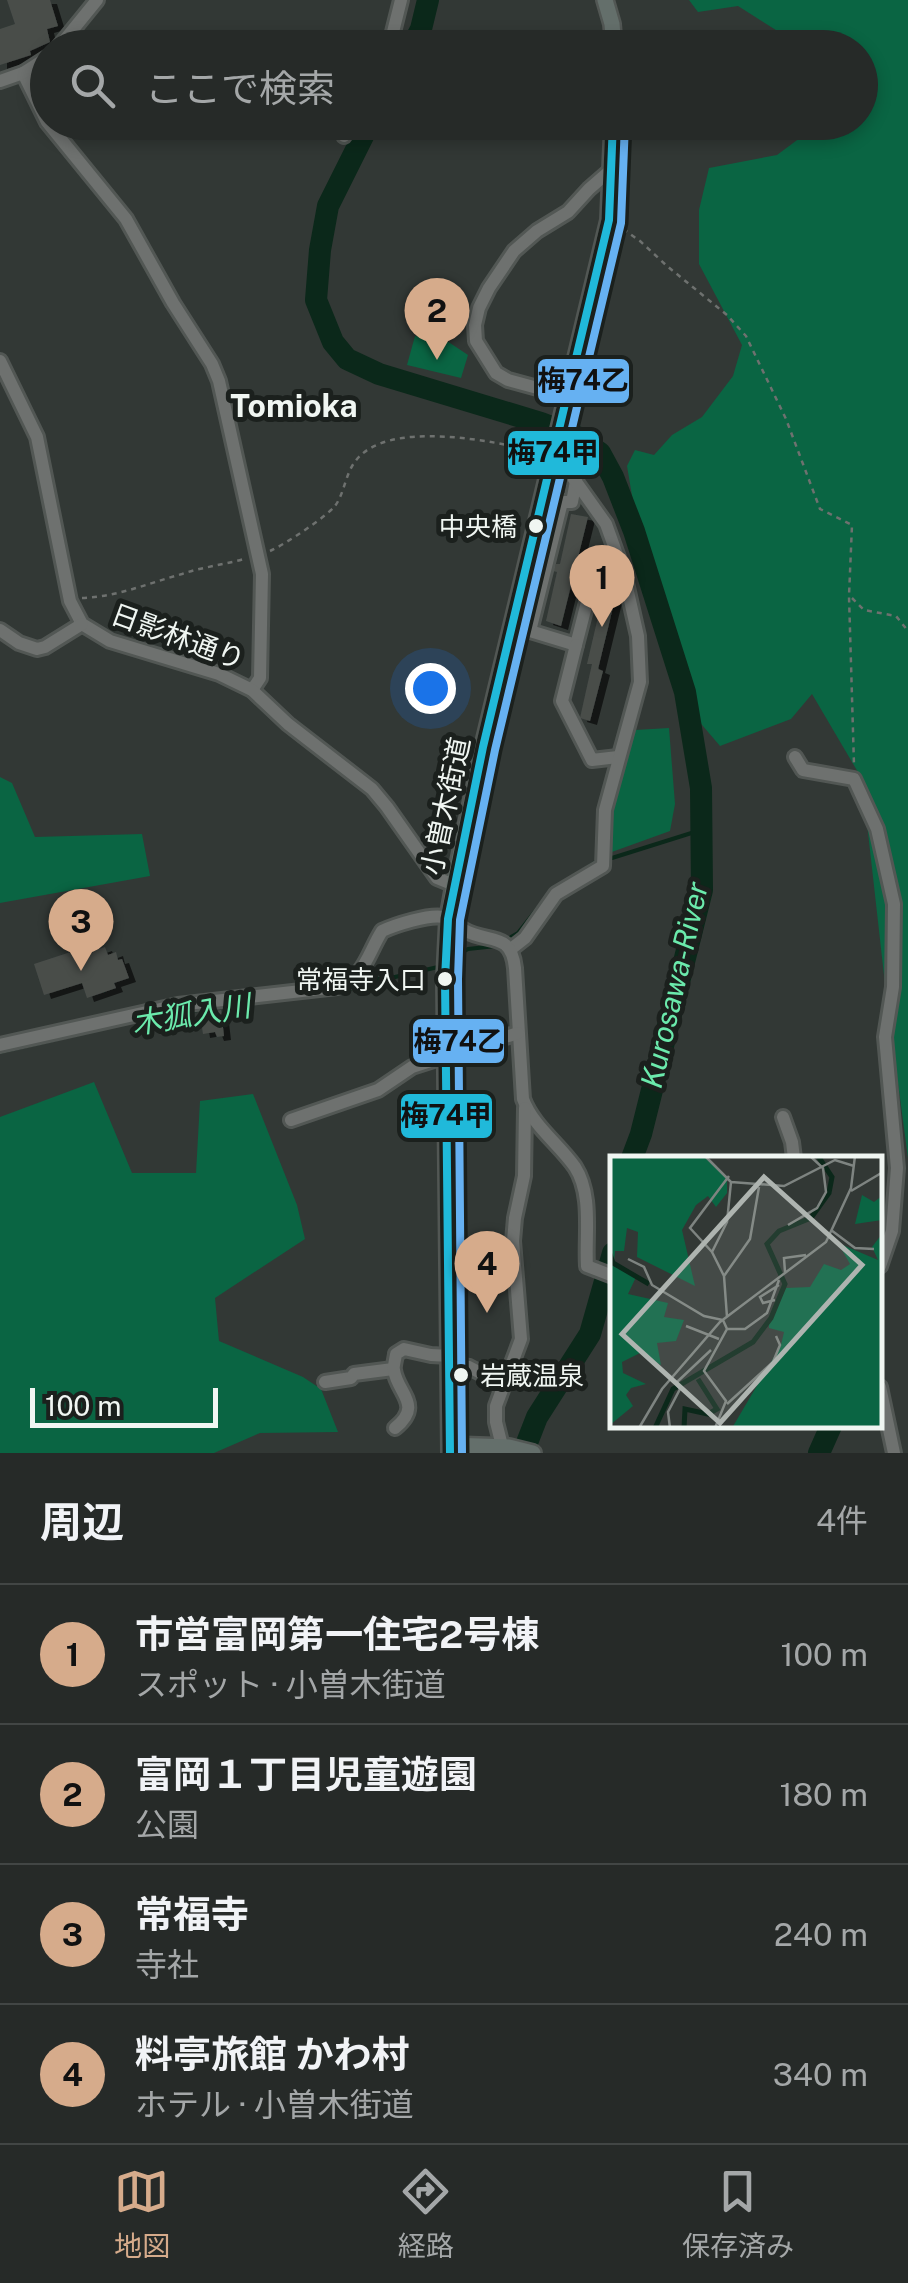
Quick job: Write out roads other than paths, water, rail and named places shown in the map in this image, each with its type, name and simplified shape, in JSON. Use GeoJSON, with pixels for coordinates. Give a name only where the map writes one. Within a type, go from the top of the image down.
{"type":"FeatureCollection","features":[{"type":"Feature","properties":{"kind":"main road"},"geometry":{"type":"LineString","coordinates":[[605,0],[612,30]]}},
{"type":"Feature","properties":{"kind":"main road","name":"小曽木街道"},"geometry":{"type":"LineString","coordinates":[[450,1449],[445,978],[448,919],[483,747],[609,220],[613,140]]}},
{"type":"Feature","properties":{"kind":"main road"},"geometry":{"type":"LineString","coordinates":[[450,1449],[505,1447],[530,1452]]}},
{"type":"Feature","properties":{"kind":"street"},"geometry":{"type":"LineString","coordinates":[[73,30],[97,0]]}},
{"type":"Feature","properties":{"kind":"street"},"geometry":{"type":"LineString","coordinates":[[393,30],[400,0]]}},
{"type":"Feature","properties":{"kind":"street"},"geometry":{"type":"LineString","coordinates":[[0,81],[30,69]]}},
{"type":"Feature","properties":{"kind":"street"},"geometry":{"type":"LineString","coordinates":[[23,73],[30,87]]}},
{"type":"Feature","properties":{"kind":"street"},"geometry":{"type":"LineString","coordinates":[[62,140],[126,219],[220,381],[262,574],[260,678],[252,690]]}},
{"type":"Feature","properties":{"kind":"street"},"geometry":{"type":"LineString","coordinates":[[566,402],[496,373],[476,340],[475,325],[488,288],[514,251],[568,212],[612,168]]}},
{"type":"Feature","properties":{"kind":"street","name":"日影林通り"},"geometry":{"type":"LineString","coordinates":[[0,362],[36,438],[70,596],[82,624],[110,641],[219,674],[252,690],[288,724],[372,790],[437,878],[454,885]]}},
{"type":"Feature","properties":{"kind":"street"},"geometry":{"type":"LineString","coordinates":[[511,950],[556,894],[602,866],[605,810],[640,682],[638,636],[624,574],[606,524],[554,453]]}},
{"type":"Feature","properties":{"kind":"street"},"geometry":{"type":"LineString","coordinates":[[576,482],[572,502],[562,502],[530,631],[576,645]]}},
{"type":"Feature","properties":{"kind":"street"},"geometry":{"type":"LineString","coordinates":[[618,757],[592,760],[562,701],[594,576],[610,579],[624,574]]}},
{"type":"Feature","properties":{"kind":"street"},"geometry":{"type":"LineString","coordinates":[[0,630],[18,643],[37,649],[82,624]]}},
{"type":"Feature","properties":{"kind":"street"},"geometry":{"type":"LineString","coordinates":[[795,758],[803,770],[854,780],[877,829],[894,904],[893,988],[886,1038],[898,1168],[892,1231],[883,1257]]}},
{"type":"Feature","properties":{"kind":"street"},"geometry":{"type":"LineString","coordinates":[[0,1045],[178,1005],[337,987],[360,972],[382,931],[440,916],[448,919],[464,930],[502,941],[511,950],[526,1106],[579,1175],[586,1215],[586,1264],[610,1275]]}},
{"type":"Feature","properties":{"kind":"street"},"geometry":{"type":"LineString","coordinates":[[291,1120],[378,1090],[412,1067],[518,1033]]}},
{"type":"Feature","properties":{"kind":"street"},"geometry":{"type":"LineString","coordinates":[[505,1447],[496,1412],[502,1384],[521,1339],[513,1241],[524,1176],[526,1106]]}},
{"type":"Feature","properties":{"kind":"street"},"geometry":{"type":"LineString","coordinates":[[783,1117],[794,1156]]}},
{"type":"Feature","properties":{"kind":"street"},"geometry":{"type":"LineString","coordinates":[[395,1428],[408,1413],[393,1369],[396,1354],[404,1348],[450,1360],[502,1384]]}},
{"type":"Feature","properties":{"kind":"street"},"geometry":{"type":"LineString","coordinates":[[325,1382],[393,1369]]}},
{"type":"Feature","properties":{"kind":"street"},"geometry":{"type":"LineString","coordinates":[[883,1400],[894,1453]]}},
{"type":"Feature","properties":{"kind":"waterway","name":"Kurosawa-River"},"geometry":{"type":"LineString","coordinates":[[420,30],[428,0]]}},
{"type":"Feature","properties":{"kind":"waterway","name":"Kurosawa-River"},"geometry":{"type":"LineString","coordinates":[[361,140],[328,206],[320,250],[316,300],[333,342],[347,359],[379,374],[541,423],[577,437],[600,453],[634,531],[685,692],[701,788],[702,890],[633,1156]]}},
{"type":"Feature","properties":{"kind":"waterway","name":"木狐入川"},"geometry":{"type":"LineString","coordinates":[[612,858],[701,830]]}},
{"type":"Feature","properties":{"kind":"waterway","name":"木狐入川"},"geometry":{"type":"LineString","coordinates":[[579,873],[596,862]]}},
{"type":"Feature","properties":{"kind":"waterway","name":"木狐入川"},"geometry":{"type":"LineString","coordinates":[[511,937],[541,904]]}},
{"type":"Feature","properties":{"kind":"waterway","name":"木狐入川"},"geometry":{"type":"LineString","coordinates":[[459,954],[496,946]]}},
{"type":"Feature","properties":{"kind":"waterway","name":"木狐入川"},"geometry":{"type":"LineString","coordinates":[[339,993],[368,976],[382,980],[438,967]]}},
{"type":"Feature","properties":{"kind":"waterway","name":"木狐入川"},"geometry":{"type":"LineString","coordinates":[[0,1052],[138,1020],[215,1007]]}},
{"type":"Feature","properties":{"kind":"waterway","name":"Kurosawa-River"},"geometry":{"type":"LineString","coordinates":[[523,1453],[537,1417],[590,1334],[610,1264]]}},
{"type":"Feature","properties":{"kind":"waterway"},"geometry":{"type":"LineString","coordinates":[[819,1453],[830,1428]]}},
{"type":"Feature","properties":{"kind":"place","name":"富岡１丁目児童遊園"},"geometry":{"type":"Point","coordinates":[437,360]}},
{"type":"Feature","properties":{"kind":"place","name":"中央橋"},"geometry":{"type":"Point","coordinates":[536,526]}},
{"type":"Feature","properties":{"kind":"place","name":"市営富岡第一住宅2号棟"},"geometry":{"type":"Point","coordinates":[602,627]}},
{"type":"Feature","properties":{"kind":"place","name":"常福寺"},"geometry":{"type":"Point","coordinates":[81,971]}},
{"type":"Feature","properties":{"kind":"place","name":"常福寺入口"},"geometry":{"type":"Point","coordinates":[445,979]}},
{"type":"Feature","properties":{"kind":"place","name":"料亭旅館 かわ村"},"geometry":{"type":"Point","coordinates":[487,1313]}},
{"type":"Feature","properties":{"kind":"place","name":"岩蔵温泉"},"geometry":{"type":"Point","coordinates":[461,1375]}},
{"type":"Feature","properties":{"kind":"district","name":"Tomioka"},"geometry":{"type":"Point","coordinates":[294,405]}}]}
